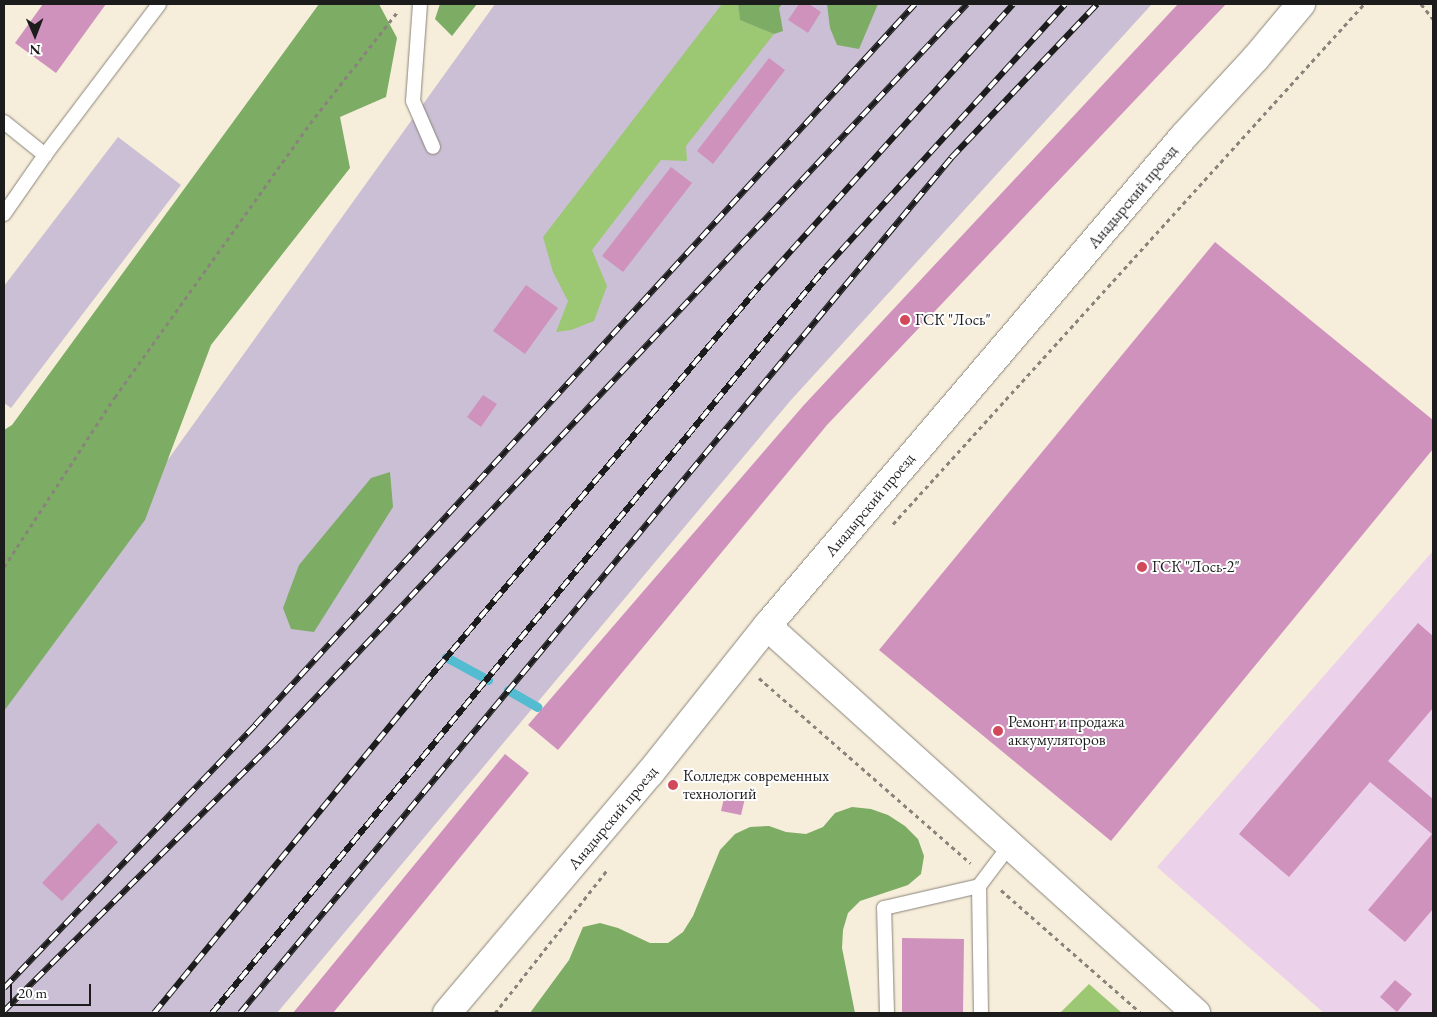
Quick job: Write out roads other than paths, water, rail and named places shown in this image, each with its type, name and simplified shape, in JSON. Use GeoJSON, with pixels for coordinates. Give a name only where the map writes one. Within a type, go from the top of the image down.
{"type":"FeatureCollection","features":[{"type":"Feature","properties":{"kind":"street","name":"Анадырский проезд"},"geometry":{"type":"LineString","coordinates":[[447,1013],[650,773],[776,634],[1171,152],[1255,60],[1301,4]]}},
{"type":"Feature","properties":{"kind":"street"},"geometry":{"type":"LineString","coordinates":[[776,634],[1196,1013]]}},
{"type":"Feature","properties":{"kind":"lane"},"geometry":{"type":"LineString","coordinates":[[4,214],[45,155],[159,4]]}},
{"type":"Feature","properties":{"kind":"lane"},"geometry":{"type":"LineString","coordinates":[[420,4],[413,101],[433,147]]}},
{"type":"Feature","properties":{"kind":"lane"},"geometry":{"type":"LineString","coordinates":[[4,122],[45,155]]}},
{"type":"Feature","properties":{"kind":"lane"},"geometry":{"type":"LineString","coordinates":[[982,1013],[983,882],[1010,846]]}},
{"type":"Feature","properties":{"kind":"lane"},"geometry":{"type":"LineString","coordinates":[[887,1013],[884,908],[983,882]]}},
{"type":"Feature","properties":{"kind":"waterway"},"geometry":{"type":"LineString","coordinates":[[446,657],[488,680]]}},
{"type":"Feature","properties":{"kind":"waterway"},"geometry":{"type":"LineString","coordinates":[[508,690],[537,707]]}},
{"type":"Feature","properties":{"kind":"railway"},"geometry":{"type":"LineString","coordinates":[[4,988],[255,725],[915,4]]}},
{"type":"Feature","properties":{"kind":"railway"},"geometry":{"type":"LineString","coordinates":[[4,1011],[274,742],[967,4]]}},
{"type":"Feature","properties":{"kind":"railway"},"geometry":{"type":"LineString","coordinates":[[154,1013],[423,685],[762,283],[1013,4]]}},
{"type":"Feature","properties":{"kind":"railway"},"geometry":{"type":"LineString","coordinates":[[212,1013],[826,267],[1065,4]]}},
{"type":"Feature","properties":{"kind":"railway"},"geometry":{"type":"LineString","coordinates":[[240,1013],[951,158],[1097,4]]}},
{"type":"Feature","properties":{"kind":"place","name":"ГСК \"Лось\""},"geometry":{"type":"Point","coordinates":[905,320]}},
{"type":"Feature","properties":{"kind":"place","name":"ГСК \"Лось-2\""},"geometry":{"type":"Point","coordinates":[1142,567]}},
{"type":"Feature","properties":{"kind":"place","name":"Ремонт и продажа аккумуляторов"},"geometry":{"type":"Point","coordinates":[998,731]}},
{"type":"Feature","properties":{"kind":"place","name":"Колледж современных технологий"},"geometry":{"type":"Point","coordinates":[673,785]}}]}
